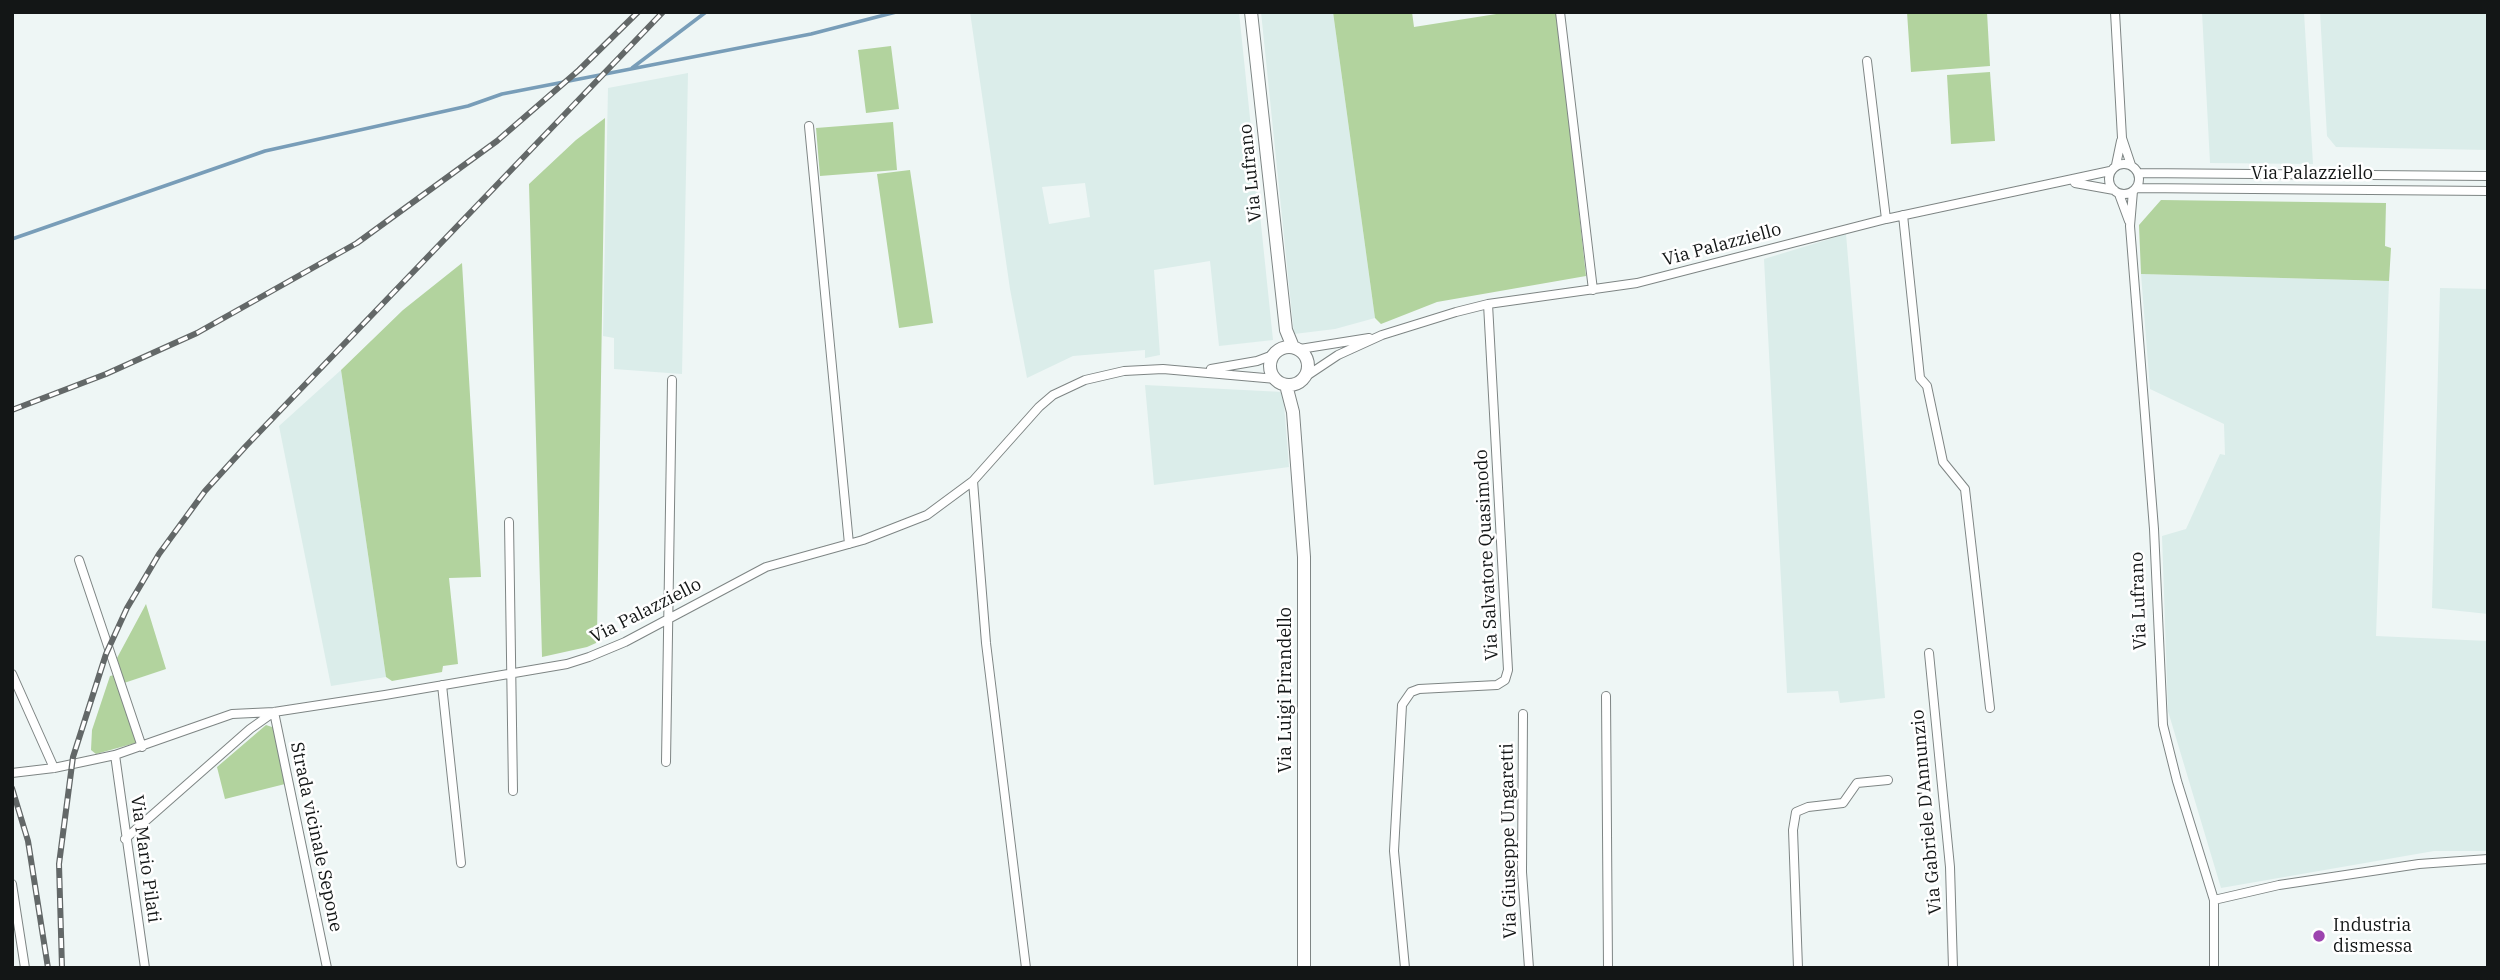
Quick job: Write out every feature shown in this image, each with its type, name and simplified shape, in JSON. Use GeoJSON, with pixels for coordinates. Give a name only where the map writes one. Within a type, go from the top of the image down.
{"type":"FeatureCollection","features":[{"type":"Feature","properties":{"kind":"street","name":"Via Lufrano"},"geometry":{"type":"LineString","coordinates":[[1251,12],[1286,330],[1309,365],[1291,381]]}},
{"type":"Feature","properties":{"kind":"street"},"geometry":{"type":"LineString","coordinates":[[1560,12],[1592,290]]}},
{"type":"Feature","properties":{"kind":"street"},"geometry":{"type":"LineString","coordinates":[[2115,12],[2122,138],[2131,165],[2138,173],[2135,190],[2117,192],[2108,182],[2122,138]]}},
{"type":"Feature","properties":{"kind":"street"},"geometry":{"type":"LineString","coordinates":[[1867,61],[1886,219]]}},
{"type":"Feature","properties":{"kind":"street"},"geometry":{"type":"LineString","coordinates":[[808,126],[849,544]]}},
{"type":"Feature","properties":{"kind":"street"},"geometry":{"type":"LineString","coordinates":[[2113,168],[2131,165]]}},
{"type":"Feature","properties":{"kind":"street","name":"Via Palazziello"},"geometry":{"type":"LineString","coordinates":[[1297,348],[1382,335],[1488,304],[1637,283],[1902,215],[2008,191],[2069,182],[2113,168]]}},
{"type":"Feature","properties":{"kind":"street","name":"Via Palazziello"},"geometry":{"type":"LineString","coordinates":[[2138,173],[2488,176]]}},
{"type":"Feature","properties":{"kind":"street","name":"Via Palazziello"},"geometry":{"type":"LineString","coordinates":[[2069,182],[2117,192]]}},
{"type":"Feature","properties":{"kind":"street","name":"Via Lufrano"},"geometry":{"type":"LineString","coordinates":[[2135,190],[2130,226],[2154,529],[2163,725],[2177,781],[2214,900],[2214,968]]}},
{"type":"Feature","properties":{"kind":"street","name":"Via Palazziello"},"geometry":{"type":"LineString","coordinates":[[2135,190],[2488,191]]}},
{"type":"Feature","properties":{"kind":"street","name":"Via Lufrano"},"geometry":{"type":"LineString","coordinates":[[2117,192],[2130,226]]}},
{"type":"Feature","properties":{"kind":"street"},"geometry":{"type":"LineString","coordinates":[[1902,215],[1920,378],[1927,386],[1943,462],[1965,489],[1990,708]]}},
{"type":"Feature","properties":{"kind":"street","name":"Via Salvatore Quasimodo"},"geometry":{"type":"LineString","coordinates":[[1405,968],[1394,851],[1402,705],[1411,692],[1419,689],[1497,685],[1505,680],[1508,670],[1488,304]]}},
{"type":"Feature","properties":{"kind":"street","name":"Via Lufrano"},"geometry":{"type":"LineString","coordinates":[[1275,353],[1286,330]]}},
{"type":"Feature","properties":{"kind":"street","name":"Via Palazziello"},"geometry":{"type":"LineString","coordinates":[[12,773],[54,768],[115,755],[218,717],[274,712],[442,685],[566,664],[598,654],[766,567],[849,544],[927,514],[972,481],[1053,394],[1085,380],[1124,371],[1197,372],[1291,381],[1382,335]]}},
{"type":"Feature","properties":{"kind":"street"},"geometry":{"type":"LineString","coordinates":[[1291,381],[1270,370],[1275,353],[1297,348]]}},
{"type":"Feature","properties":{"kind":"street","name":"Via Palazziello"},"geometry":{"type":"LineString","coordinates":[[1197,372],[1257,361],[1275,353]]}},
{"type":"Feature","properties":{"kind":"street"},"geometry":{"type":"LineString","coordinates":[[666,762],[672,380]]}},
{"type":"Feature","properties":{"kind":"street","name":"Via Luigi Pirandello"},"geometry":{"type":"LineString","coordinates":[[1291,381],[1304,557],[1304,968]]}},
{"type":"Feature","properties":{"kind":"street"},"geometry":{"type":"LineString","coordinates":[[972,481],[986,643],[1026,968]]}},
{"type":"Feature","properties":{"kind":"street"},"geometry":{"type":"LineString","coordinates":[[509,522],[513,791]]}},
{"type":"Feature","properties":{"kind":"street"},"geometry":{"type":"LineString","coordinates":[[79,560],[142,747]]}},
{"type":"Feature","properties":{"kind":"street","name":"Via Gabriele D'Annunzio"},"geometry":{"type":"LineString","coordinates":[[1929,653],[1950,867],[1953,968]]}},
{"type":"Feature","properties":{"kind":"street"},"geometry":{"type":"LineString","coordinates":[[12,674],[54,768]]}},
{"type":"Feature","properties":{"kind":"street"},"geometry":{"type":"LineString","coordinates":[[442,685],[461,863]]}},
{"type":"Feature","properties":{"kind":"street"},"geometry":{"type":"LineString","coordinates":[[1606,696],[1608,968]]}},
{"type":"Feature","properties":{"kind":"street"},"geometry":{"type":"LineString","coordinates":[[125,839],[250,729],[274,712]]}},
{"type":"Feature","properties":{"kind":"street","name":"Strada vicinale Sepone"},"geometry":{"type":"LineString","coordinates":[[274,712],[327,968]]}},
{"type":"Feature","properties":{"kind":"street","name":"Via Giuseppe Ungaretti"},"geometry":{"type":"LineString","coordinates":[[1523,714],[1522,872],[1529,968]]}},
{"type":"Feature","properties":{"kind":"street","name":"Via Mario Pilati"},"geometry":{"type":"LineString","coordinates":[[115,755],[145,968]]}},
{"type":"Feature","properties":{"kind":"street","name":"Via Gabriele D'Annunzio"},"geometry":{"type":"LineString","coordinates":[[1798,968],[1793,830],[1796,812],[1808,807],[1843,803],[1857,783],[1888,780]]}},
{"type":"Feature","properties":{"kind":"street"},"geometry":{"type":"LineString","coordinates":[[2214,900],[2279,885],[2419,864],[2488,859]]}},
{"type":"Feature","properties":{"kind":"street"},"geometry":{"type":"LineString","coordinates":[[12,884],[25,968]]}},
{"type":"Feature","properties":{"kind":"shaded area"},"geometry":{"type":"Polygon","coordinates":[[[970,12],[1239,12],[1273,340],[1219,346],[1210,261],[1154,270],[1160,355],[1145,358],[1145,350],[1073,356],[1027,378],[1010,289],[970,12]],[[1085,183],[1042,187],[1049,224],[1090,217],[1085,183]]]}},
{"type":"Feature","properties":{"kind":"shaded area"},"geometry":{"type":"Polygon","coordinates":[[[1261,12],[1333,12],[1375,318],[1335,329],[1294,334],[1261,12]]]}},
{"type":"Feature","properties":{"kind":"shaded area"},"geometry":{"type":"Polygon","coordinates":[[[2202,12],[2304,12],[2313,164],[2210,163],[2202,12]]]}},
{"type":"Feature","properties":{"kind":"shaded area"},"geometry":{"type":"Polygon","coordinates":[[[2320,12],[2488,12],[2488,150],[2336,147],[2327,136],[2320,12]]]}},
{"type":"Feature","properties":{"kind":"shaded area"},"geometry":{"type":"Polygon","coordinates":[[[688,73],[682,374],[614,369],[614,338],[603,336],[608,88],[688,73]]]}},
{"type":"Feature","properties":{"kind":"shaded area"},"geometry":{"type":"Polygon","coordinates":[[[1846,234],[1885,698],[1840,703],[1838,691],[1787,693],[1764,259],[1846,234]]]}},
{"type":"Feature","properties":{"kind":"shaded area"},"geometry":{"type":"Polygon","coordinates":[[[2141,274],[2389,281],[2376,636],[2488,641],[2488,851],[2434,851],[2221,888],[2168,711],[2162,536],[2186,529],[2220,454],[2225,455],[2224,424],[2150,389],[2141,274]]]}},
{"type":"Feature","properties":{"kind":"shaded area"},"geometry":{"type":"Polygon","coordinates":[[[2440,288],[2488,289],[2488,614],[2432,608],[2440,288]]]}},
{"type":"Feature","properties":{"kind":"shaded area"},"geometry":{"type":"Polygon","coordinates":[[[341,370],[386,677],[331,686],[279,426],[341,370]]]}},
{"type":"Feature","properties":{"kind":"shaded area"},"geometry":{"type":"Polygon","coordinates":[[[1145,385],[1283,392],[1289,467],[1154,485],[1145,385]]]}},
{"type":"Feature","properties":{"kind":"green space"},"geometry":{"type":"Polygon","coordinates":[[[1333,12],[1412,12],[1414,27],[1509,12],[1557,12],[1586,276],[1437,302],[1381,324],[1375,318],[1333,12]]]}},
{"type":"Feature","properties":{"kind":"green space"},"geometry":{"type":"Polygon","coordinates":[[[1907,12],[1987,12],[1990,66],[1911,72],[1907,12]]]}},
{"type":"Feature","properties":{"kind":"green space"},"geometry":{"type":"Polygon","coordinates":[[[891,46],[899,109],[866,113],[858,50],[891,46]]]}},
{"type":"Feature","properties":{"kind":"green space"},"geometry":{"type":"Polygon","coordinates":[[[1990,72],[1995,141],[1951,144],[1947,75],[1990,72]]]}},
{"type":"Feature","properties":{"kind":"green space"},"geometry":{"type":"Polygon","coordinates":[[[605,118],[597,637],[596,643],[587,647],[542,657],[529,184],[576,140],[605,118]]]}},
{"type":"Feature","properties":{"kind":"green space"},"geometry":{"type":"Polygon","coordinates":[[[893,122],[897,170],[820,176],[816,128],[893,122]]]}},
{"type":"Feature","properties":{"kind":"green space"},"geometry":{"type":"Polygon","coordinates":[[[910,170],[933,323],[899,328],[877,174],[910,170]]]}},
{"type":"Feature","properties":{"kind":"green space"},"geometry":{"type":"Polygon","coordinates":[[[2161,200],[2386,203],[2385,246],[2391,248],[2389,281],[2141,274],[2139,225],[2161,200]]]}},
{"type":"Feature","properties":{"kind":"green space"},"geometry":{"type":"Polygon","coordinates":[[[462,263],[481,577],[449,578],[458,664],[443,666],[442,672],[392,681],[386,677],[341,370],[403,310],[462,263]]]}},
{"type":"Feature","properties":{"kind":"green space"},"geometry":{"type":"Polygon","coordinates":[[[146,604],[166,669],[124,683],[117,658],[146,604]]]}},
{"type":"Feature","properties":{"kind":"green space"},"geometry":{"type":"Polygon","coordinates":[[[114,675],[139,742],[96,754],[91,750],[92,730],[110,676],[114,675]]]}},
{"type":"Feature","properties":{"kind":"green space"},"geometry":{"type":"Polygon","coordinates":[[[266,725],[275,728],[285,784],[225,799],[217,767],[266,725]]]}},
{"type":"Feature","properties":{"kind":"waterway"},"geometry":{"type":"LineString","coordinates":[[632,68],[706,12]]}},
{"type":"Feature","properties":{"kind":"waterway"},"geometry":{"type":"LineString","coordinates":[[12,239],[265,151],[468,106],[502,94],[811,34],[896,12]]}},
{"type":"Feature","properties":{"kind":"railway"},"geometry":{"type":"LineString","coordinates":[[12,410],[106,374],[197,333],[357,243],[497,141],[579,70],[638,12]]}},
{"type":"Feature","properties":{"kind":"railway"},"geometry":{"type":"LineString","coordinates":[[62,968],[59,864],[73,757],[106,654],[127,608],[159,554],[205,491],[246,446],[663,12]]}},
{"type":"Feature","properties":{"kind":"railway"},"geometry":{"type":"LineString","coordinates":[[12,788],[28,841],[48,968]]}},
{"type":"Feature","properties":{"kind":"place","name":"Industria dismessa"},"geometry":{"type":"Point","coordinates":[2319,936]}}]}
